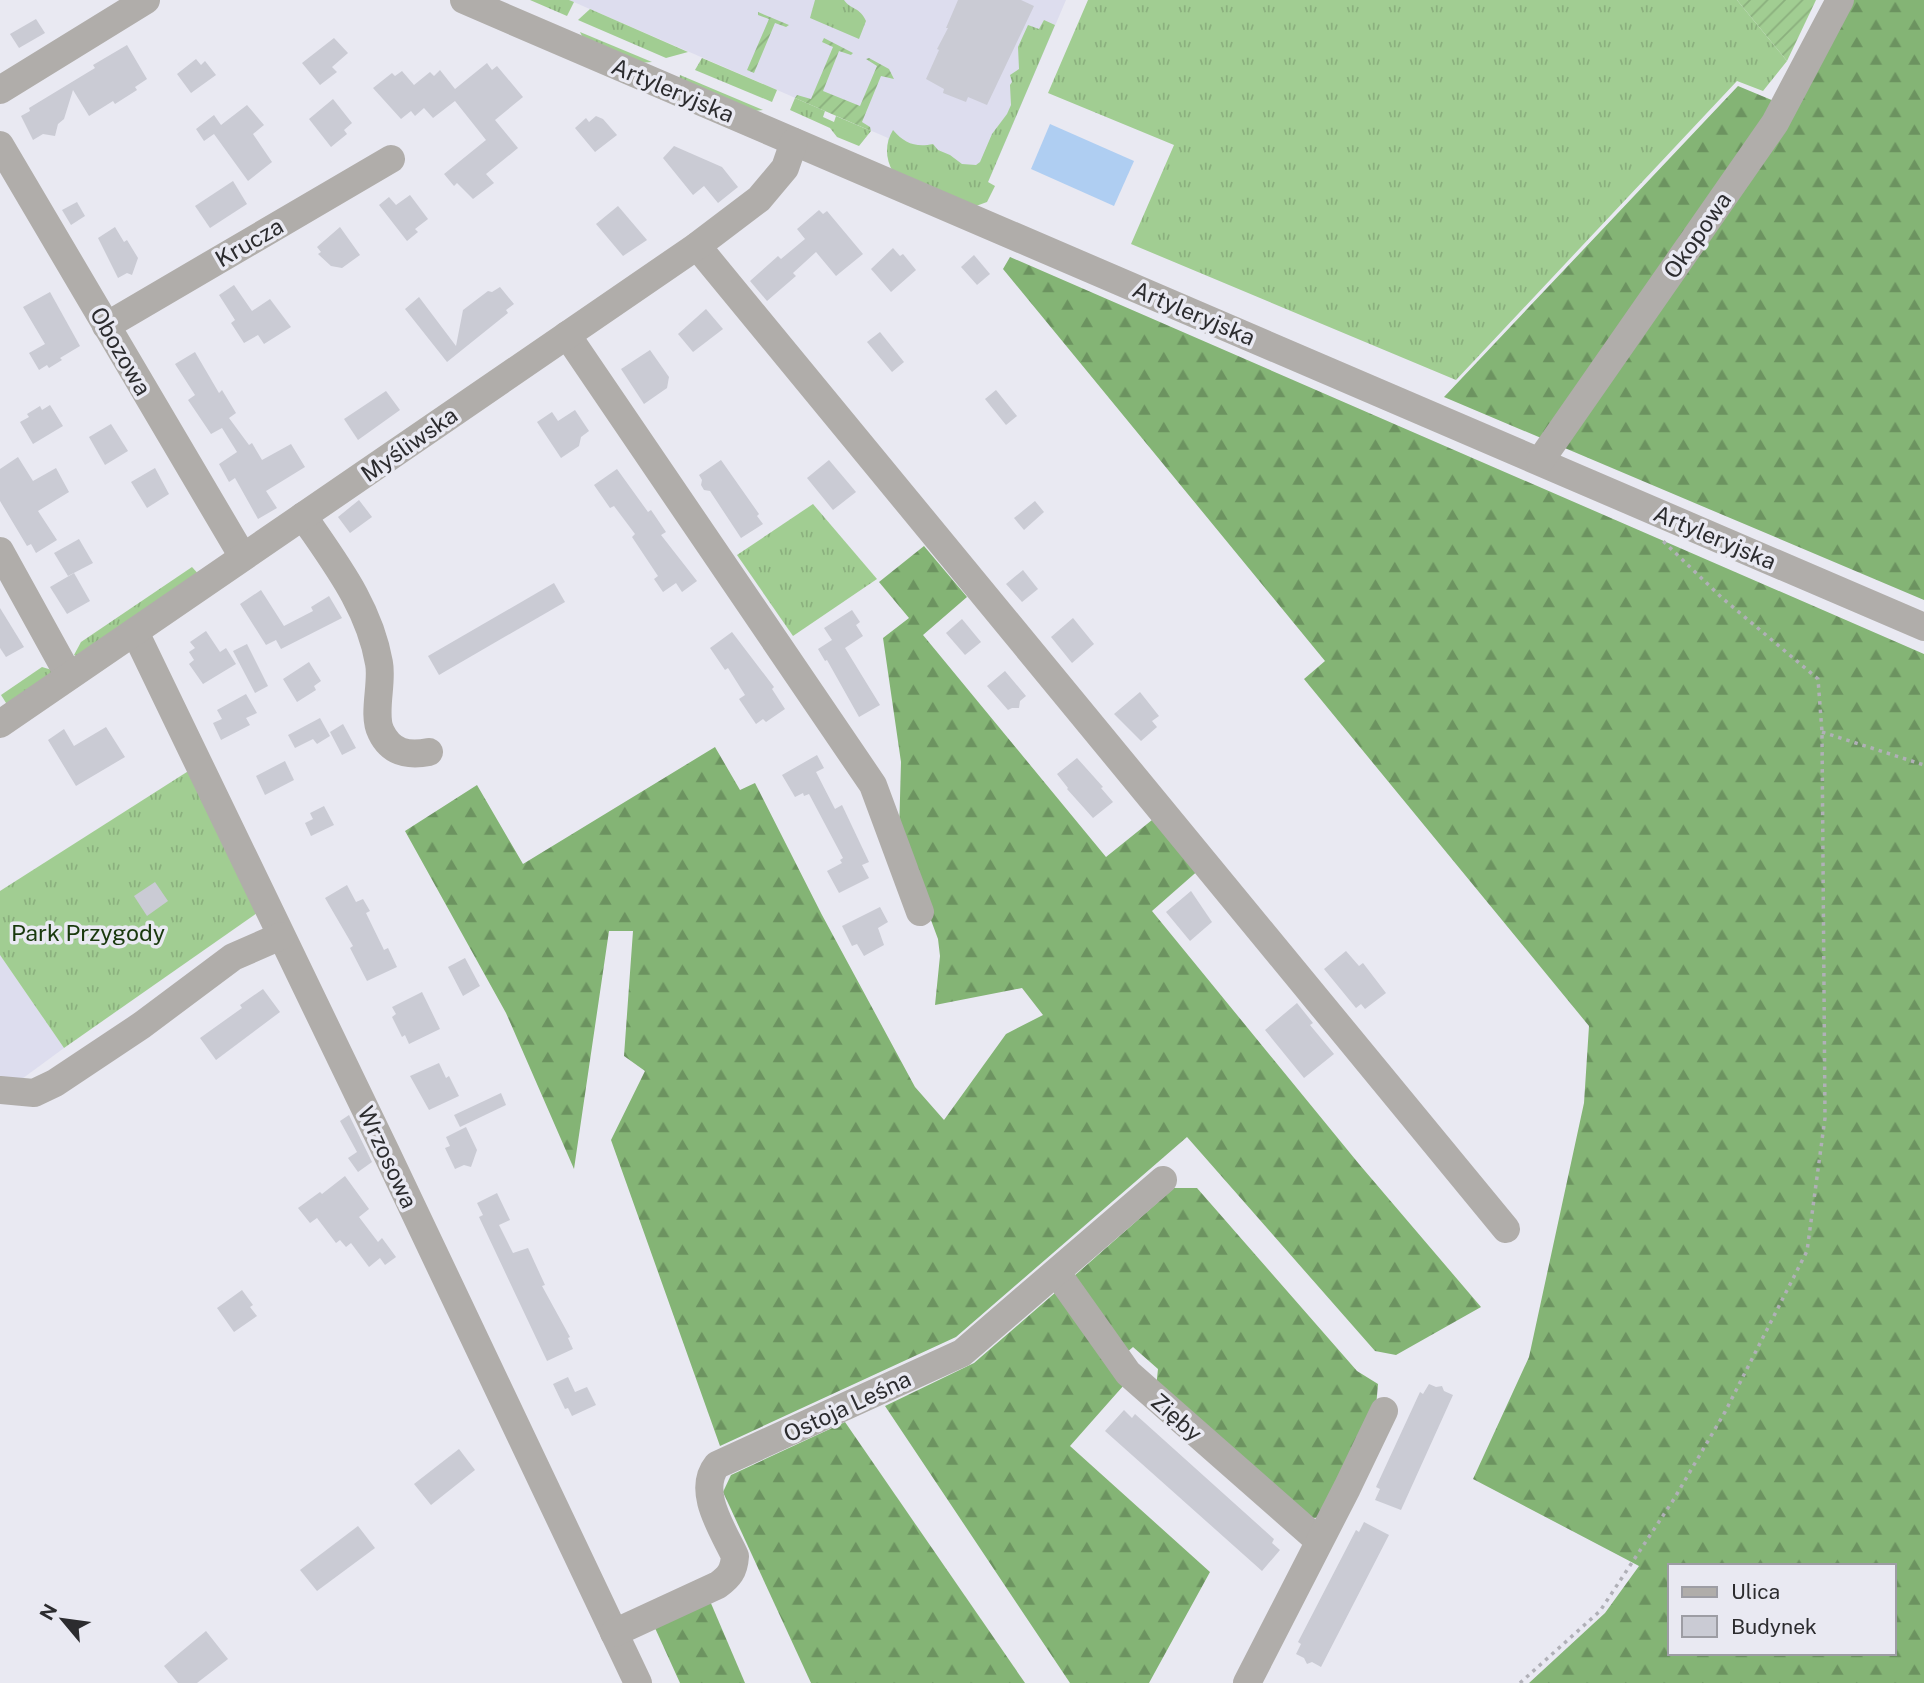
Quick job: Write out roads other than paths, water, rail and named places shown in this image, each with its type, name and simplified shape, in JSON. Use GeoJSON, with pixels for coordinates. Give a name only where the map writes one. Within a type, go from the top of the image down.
{"type":"FeatureCollection","features":[{"type":"Feature","properties":{"kind":"street"},"geometry":{"type":"LineString","coordinates":[[0,90],[146,0]]}},
{"type":"Feature","properties":{"kind":"street","name":"Artyleryjska"},"geometry":{"type":"LineString","coordinates":[[464,0],[1924,627]]}},
{"type":"Feature","properties":{"kind":"street","name":"Okopowa"},"geometry":{"type":"LineString","coordinates":[[1540,461],[1775,123],[1840,0]]}},
{"type":"Feature","properties":{"kind":"street","name":"Myśliwska"},"geometry":{"type":"LineString","coordinates":[[0,724],[697,246],[758,200],[785,168],[794,142]]}},
{"type":"Feature","properties":{"kind":"street","name":"Obozowa"},"geometry":{"type":"LineString","coordinates":[[0,145],[243,558]]}},
{"type":"Feature","properties":{"kind":"street","name":"Krucza"},"geometry":{"type":"LineString","coordinates":[[106,326],[391,159]]}},
{"type":"Feature","properties":{"kind":"street"},"geometry":{"type":"LineString","coordinates":[[697,246],[1506,1228]]}},
{"type":"Feature","properties":{"kind":"street"},"geometry":{"type":"LineString","coordinates":[[567,335],[873,785],[920,912]]}},
{"type":"Feature","properties":{"kind":"street"},"geometry":{"type":"LineString","coordinates":[[303,516],[358,599],[373,632],[380,667],[379,730],[391,748],[411,756],[429,752]]}},
{"type":"Feature","properties":{"kind":"street"},"geometry":{"type":"LineString","coordinates":[[0,551],[69,676]]}},
{"type":"Feature","properties":{"kind":"street","name":"Wrzosowa"},"geometry":{"type":"LineString","coordinates":[[135,632],[638,1683]]}},
{"type":"Feature","properties":{"kind":"street"},"geometry":{"type":"LineString","coordinates":[[0,1090],[18,1094],[34,1093],[55,1083],[142,1025],[233,957],[281,936]]}},
{"type":"Feature","properties":{"kind":"street","name":"Ostoja Leśna"},"geometry":{"type":"LineString","coordinates":[[614,1633],[718,1585],[729,1576],[735,1556],[711,1503],[708,1490],[709,1480],[717,1465],[962,1353],[1163,1180]]}},
{"type":"Feature","properties":{"kind":"street","name":"Zięby"},"geometry":{"type":"LineString","coordinates":[[1057,1273],[1128,1373],[1319,1541]]}},
{"type":"Feature","properties":{"kind":"street"},"geometry":{"type":"LineString","coordinates":[[1247,1683],[1348,1488],[1384,1411]]}},
{"type":"Feature","properties":{"kind":"water"},"geometry":{"type":"Polygon","coordinates":[[[1050,124],[1134,161],[1114,206],[1031,169],[1050,124]]]}},
{"type":"Feature","properties":{"kind":"park label","name":"Park Przygody"},"geometry":{"type":"Point","coordinates":[88,932]}}]}
